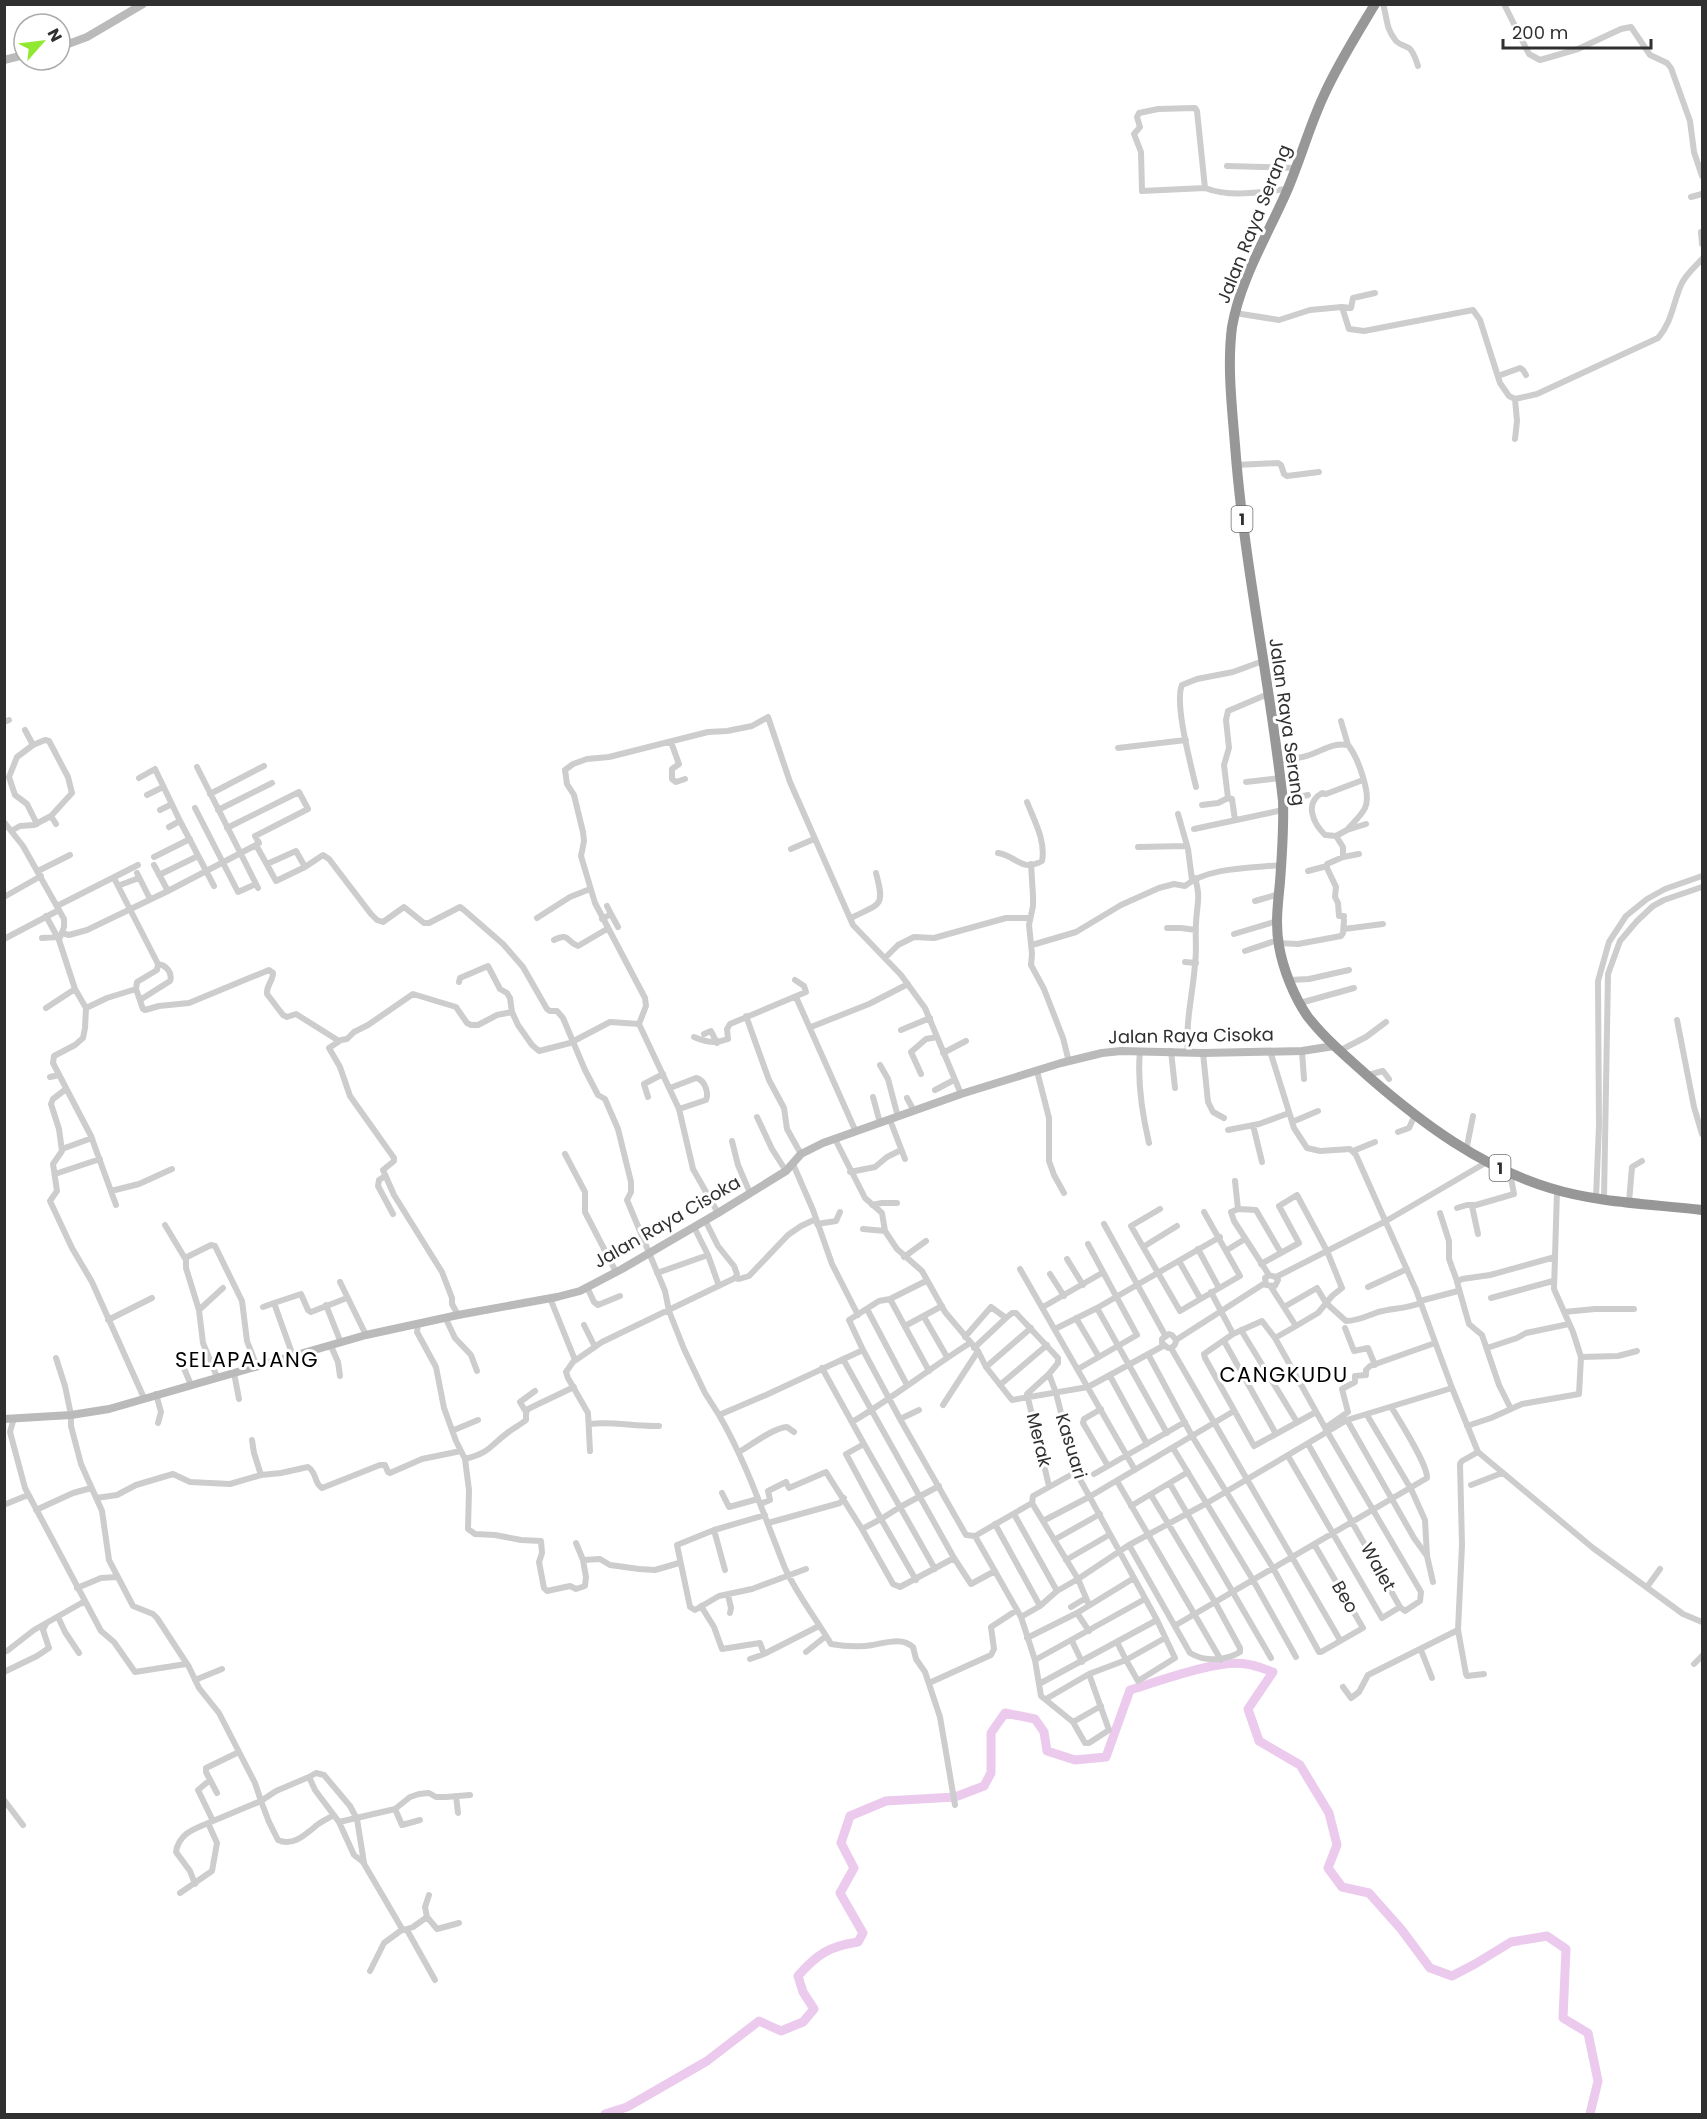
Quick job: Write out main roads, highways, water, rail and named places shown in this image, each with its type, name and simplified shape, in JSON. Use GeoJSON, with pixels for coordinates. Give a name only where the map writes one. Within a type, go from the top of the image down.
{"type":"FeatureCollection","features":[{"type":"Feature","properties":{"kind":"highway","name":"Jalan Raya Serang"},"geometry":{"type":"LineString","coordinates":[[1375,4],[1336,70],[1323,97],[1296,168],[1247,279],[1235,314],[1230,363],[1236,465],[1248,573],[1283,805],[1278,941],[1290,980],[1307,1015],[1367,1076],[1415,1115],[1466,1151],[1510,1173],[1557,1190],[1600,1199],[1702,1210]]}},
{"type":"Feature","properties":{"kind":"waterway"},"geometry":{"type":"LineString","coordinates":[[605,2114],[627,2107],[707,2061],[759,2021],[781,2031],[803,2022],[814,2009],[803,1992],[798,1976],[811,1962],[825,1952],[858,1942],[863,1933],[840,1893],[854,1868],[841,1843],[850,1816],[886,1801],[955,1797],[984,1786],[991,1773],[991,1733],[1005,1713],[1035,1719],[1044,1732],[1047,1751],[1075,1760],[1106,1757],[1130,1690],[1188,1672],[1234,1663],[1253,1665],[1273,1672],[1248,1709],[1259,1741],[1300,1765],[1329,1813],[1337,1845],[1328,1868],[1342,1887],[1369,1893],[1401,1929],[1430,1968],[1452,1976],[1511,1942],[1547,1936],[1566,1949],[1563,2018],[1588,2033],[1598,2081],[1590,2114]]}},
{"type":"Feature","properties":{"kind":"district","name":"SELAPAJANG"},"geometry":{"type":"Point","coordinates":[247,1360]}},
{"type":"Feature","properties":{"kind":"district","name":"CANGKUDU"},"geometry":{"type":"Point","coordinates":[1284,1375]}}]}
